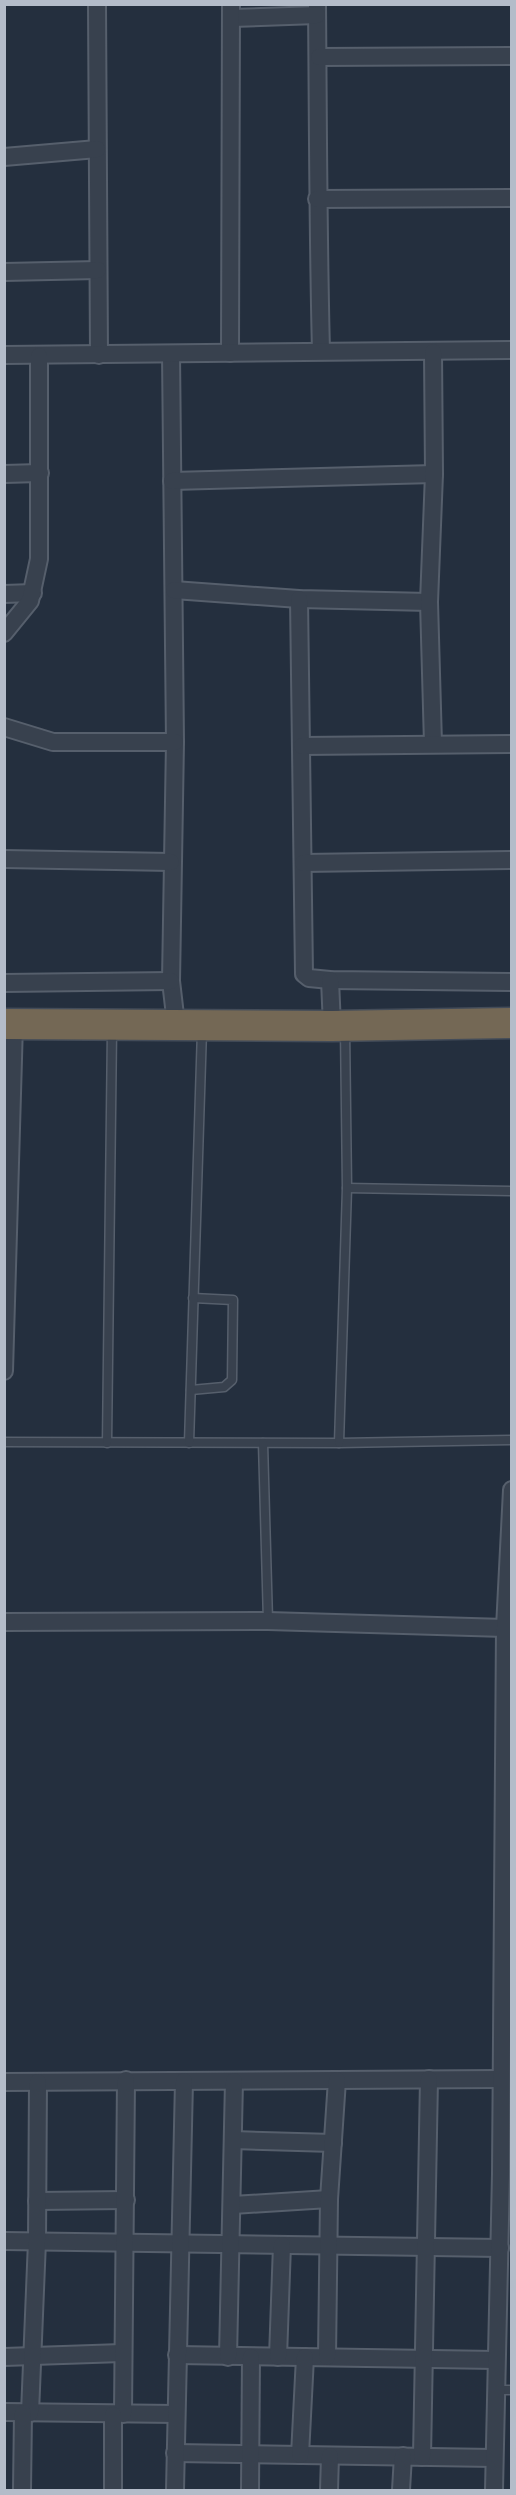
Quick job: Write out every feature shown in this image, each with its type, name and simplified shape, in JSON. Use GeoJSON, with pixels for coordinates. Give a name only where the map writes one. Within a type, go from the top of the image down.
{"type":"FeatureCollection","features":[{"type":"Feature","properties":{"kind":"highway"},"geometry":{"type":"LineString","coordinates":[[9,1024],[338,1026],[512,1023]]}},
{"type":"Feature","properties":{"kind":"street"},"geometry":{"type":"LineString","coordinates":[[97,4],[99,355]]}},
{"type":"Feature","properties":{"kind":"street"},"geometry":{"type":"LineString","coordinates":[[230,353],[231,11],[317,10],[319,57],[317,199],[321,351]]}},
{"type":"Feature","properties":{"kind":"street"},"geometry":{"type":"LineString","coordinates":[[319,57],[512,56]]}},
{"type":"Feature","properties":{"kind":"street"},"geometry":{"type":"LineString","coordinates":[[4,157],[97,149]]}},
{"type":"Feature","properties":{"kind":"street"},"geometry":{"type":"LineString","coordinates":[[317,199],[512,198]]}},
{"type":"Feature","properties":{"kind":"street"},"geometry":{"type":"LineString","coordinates":[[4,272],[98,270]]}},
{"type":"Feature","properties":{"kind":"street"},"geometry":{"type":"LineString","coordinates":[[4,356],[512,350]]}},
{"type":"Feature","properties":{"kind":"street"},"geometry":{"type":"LineString","coordinates":[[433,744],[429,602],[434,474],[434,352]]}},
{"type":"Feature","properties":{"kind":"street"},"geometry":{"type":"LineString","coordinates":[[171,354],[175,742],[171,862],[171,981],[189,1024]]}},
{"type":"Feature","properties":{"kind":"street"},"geometry":{"type":"LineString","coordinates":[[4,633],[27,607],[33,593],[39,559],[39,356]]}},
{"type":"Feature","properties":{"kind":"street"},"geometry":{"type":"LineString","coordinates":[[4,474],[40,473]]}},
{"type":"Feature","properties":{"kind":"street"},"geometry":{"type":"LineString","coordinates":[[172,481],[434,474]]}},
{"type":"Feature","properties":{"kind":"street"},"geometry":{"type":"LineString","coordinates":[[174,590],[299,599],[429,602]]}},
{"type":"Feature","properties":{"kind":"street"},"geometry":{"type":"LineString","coordinates":[[4,594],[33,593]]}},
{"type":"Feature","properties":{"kind":"street"},"geometry":{"type":"LineString","coordinates":[[299,599],[304,974],[309,978],[330,980],[512,982]]}},
{"type":"Feature","properties":{"kind":"street"},"geometry":{"type":"LineString","coordinates":[[4,727],[53,742],[175,742]]}},
{"type":"Feature","properties":{"kind":"street"},"geometry":{"type":"LineString","coordinates":[[302,746],[512,744]]}},
{"type":"Feature","properties":{"kind":"street"},"geometry":{"type":"LineString","coordinates":[[4,859],[171,862]]}},
{"type":"Feature","properties":{"kind":"street"},"geometry":{"type":"LineString","coordinates":[[303,863],[512,860]]}},
{"type":"Feature","properties":{"kind":"street"},"geometry":{"type":"LineString","coordinates":[[330,980],[338,1026]]}},
{"type":"Feature","properties":{"kind":"street"},"geometry":{"type":"LineString","coordinates":[[4,983],[171,981]]}},
{"type":"Feature","properties":{"kind":"street"},"geometry":{"type":"LineString","coordinates":[[4,1371],[9,1024]]}},
{"type":"Feature","properties":{"kind":"street"},"geometry":{"type":"LineString","coordinates":[[494,2490],[494,2458],[504,2390],[496,2360],[500,2248],[506,2174],[508,1628],[512,1490]]}},
{"type":"Feature","properties":{"kind":"street"},"geometry":{"type":"LineString","coordinates":[[4,1623],[268,1621],[508,1628]]}},
{"type":"Feature","properties":{"kind":"street"},"geometry":{"type":"LineString","coordinates":[[422,2457],[424,2246],[429,2079]]}},
{"type":"Feature","properties":{"kind":"street"},"geometry":{"type":"LineString","coordinates":[[4,2082],[506,2079]]}},
{"type":"Feature","properties":{"kind":"street"},"geometry":{"type":"LineString","coordinates":[[113,2490],[122,2353],[126,2080]]}},
{"type":"Feature","properties":{"kind":"street"},"geometry":{"type":"LineString","coordinates":[[327,2357],[329,2199],[337,2080]]}},
{"type":"Feature","properties":{"kind":"street"},"geometry":{"type":"LineString","coordinates":[[175,2490],[184,2081]]}},
{"type":"Feature","properties":{"kind":"street"},"geometry":{"type":"LineString","coordinates":[[228,2357],[234,2081]]}},
{"type":"Feature","properties":{"kind":"street"},"geometry":{"type":"LineString","coordinates":[[22,2490],[37,2241],[38,2082]]}},
{"type":"Feature","properties":{"kind":"street"},"geometry":{"type":"LineString","coordinates":[[233,2140],[333,2143]]}},
{"type":"Feature","properties":{"kind":"street"},"geometry":{"type":"LineString","coordinates":[[232,2205],[329,2199]]}},
{"type":"Feature","properties":{"kind":"street"},"geometry":{"type":"LineString","coordinates":[[37,2201],[126,2200]]}},
{"type":"Feature","properties":{"kind":"street"},"geometry":{"type":"LineString","coordinates":[[4,2241],[500,2248]]}},
{"type":"Feature","properties":{"kind":"street"},"geometry":{"type":"LineString","coordinates":[[278,2357],[282,2245]]}},
{"type":"Feature","properties":{"kind":"street"},"geometry":{"type":"LineString","coordinates":[[4,2357],[122,2353]]}},
{"type":"Feature","properties":{"kind":"street"},"geometry":{"type":"LineString","coordinates":[[177,2355],[422,2357],[496,2360]]}},
{"type":"Feature","properties":{"kind":"street"},"geometry":{"type":"LineString","coordinates":[[250,2490],[251,2357]]}},
{"type":"Feature","properties":{"kind":"street"},"geometry":{"type":"LineString","coordinates":[[300,2456],[305,2357]]}},
{"type":"Feature","properties":{"kind":"street"},"geometry":{"type":"LineString","coordinates":[[4,2412],[176,2414]]}},
{"type":"Feature","properties":{"kind":"street"},"geometry":{"type":"LineString","coordinates":[[175,2453],[250,2456],[494,2458]]}},
{"type":"Feature","properties":{"kind":"street"},"geometry":{"type":"LineString","coordinates":[[329,2490],[330,2456]]}},
{"type":"Feature","properties":{"kind":"street"},"geometry":{"type":"LineString","coordinates":[[400,2490],[403,2457]]}},
{"type":"Feature","properties":{"kind":"lane"},"geometry":{"type":"LineString","coordinates":[[106,1443],[112,1024]]}},
{"type":"Feature","properties":{"kind":"lane"},"geometry":{"type":"LineString","coordinates":[[189,1024],[194,1298],[189,1443]]}},
{"type":"Feature","properties":{"kind":"lane"},"geometry":{"type":"LineString","coordinates":[[338,1026],[346,1188],[339,1443]]}},
{"type":"Feature","properties":{"kind":"lane"},"geometry":{"type":"LineString","coordinates":[[346,1188],[512,1191]]}},
{"type":"Feature","properties":{"kind":"lane"},"geometry":{"type":"LineString","coordinates":[[191,1390],[224,1387],[232,1380],[233,1300],[194,1298]]}},
{"type":"Feature","properties":{"kind":"lane"},"geometry":{"type":"LineString","coordinates":[[4,1442],[339,1443],[512,1440]]}},
{"type":"Feature","properties":{"kind":"lane"},"geometry":{"type":"LineString","coordinates":[[263,1443],[268,1621]]}}]}
